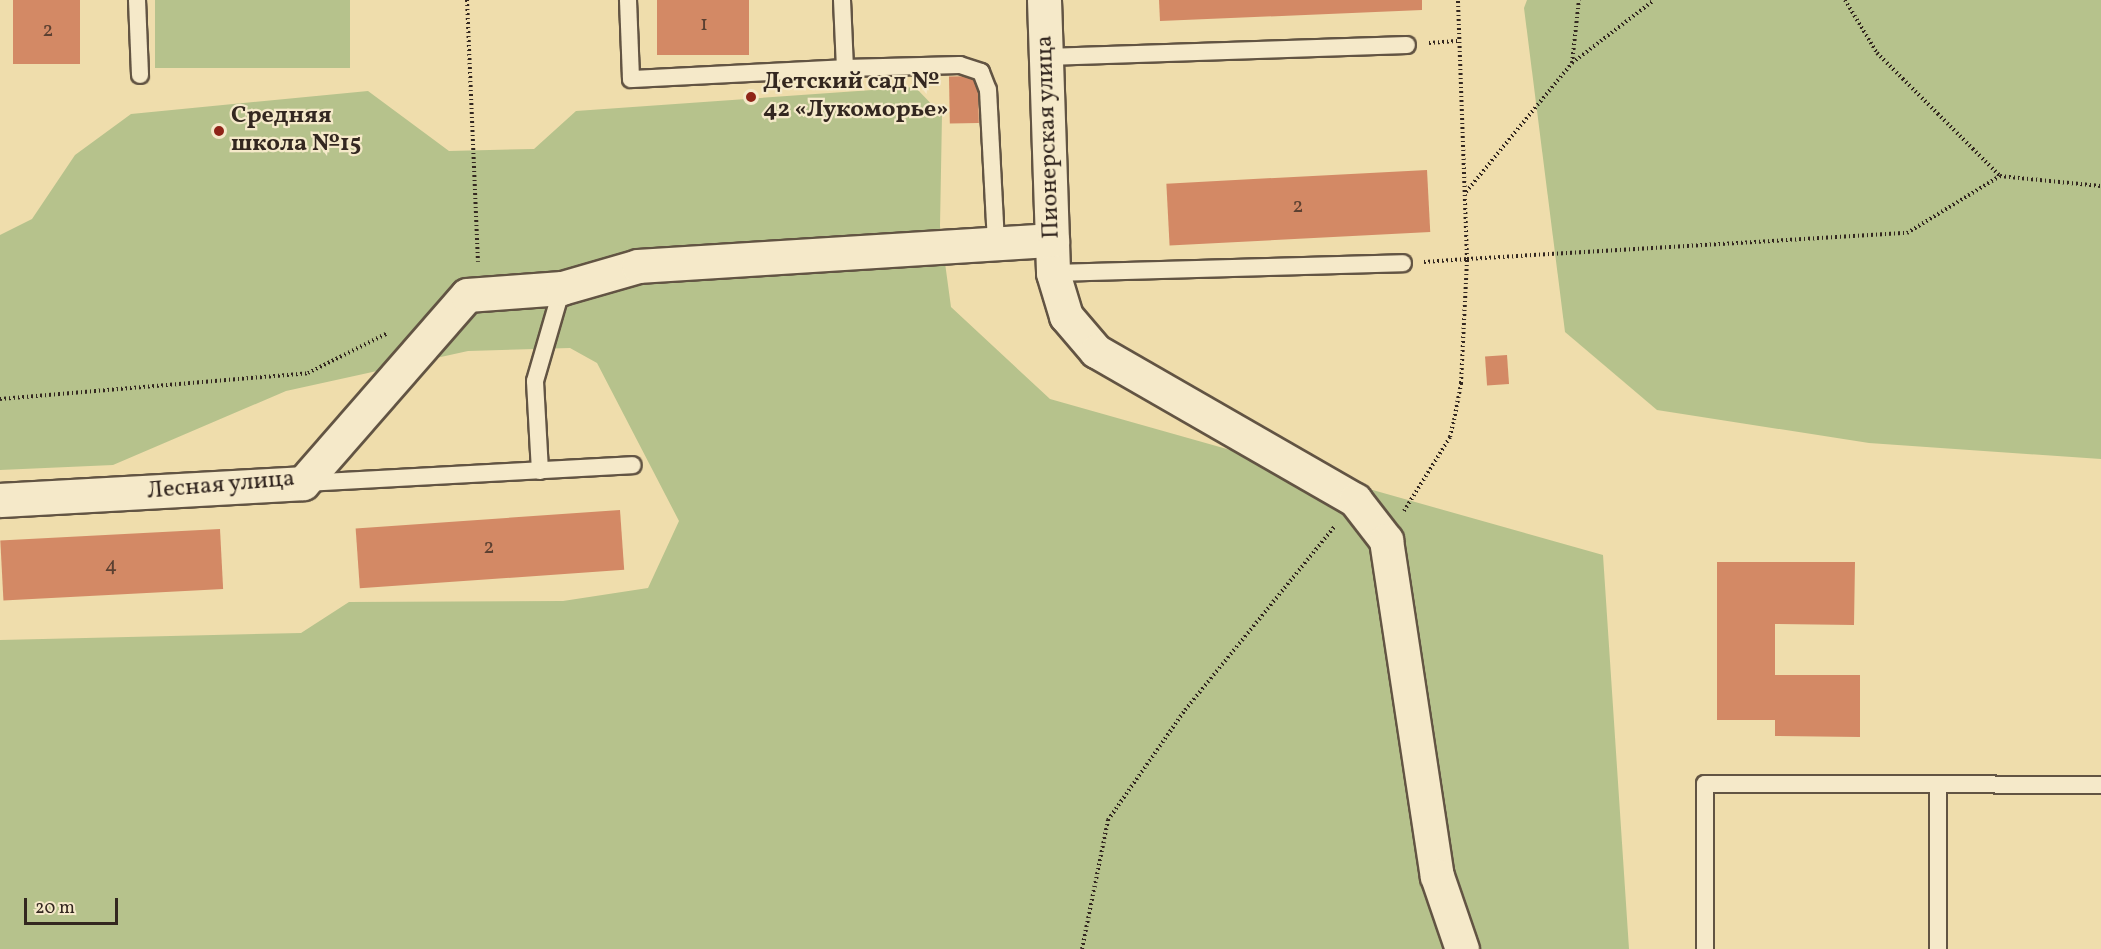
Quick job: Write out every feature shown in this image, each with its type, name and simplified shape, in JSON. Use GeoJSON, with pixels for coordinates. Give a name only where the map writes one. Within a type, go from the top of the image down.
{"type":"FeatureCollection","features":[{"type":"Feature","properties":{"kind":"street","name":"Пионерская улица"},"geometry":{"type":"LineString","coordinates":[[1044,0],[1053,273],[1066,316],[1096,351],[1355,500]]}},
{"type":"Feature","properties":{"kind":"street"},"geometry":{"type":"LineString","coordinates":[[473,294],[562,288],[638,266],[1052,240]]}},
{"type":"Feature","properties":{"kind":"street","name":"Лесная улица"},"geometry":{"type":"LineString","coordinates":[[0,500],[303,483],[473,294]]}},
{"type":"Feature","properties":{"kind":"street"},"geometry":{"type":"LineString","coordinates":[[1355,500],[1386,540],[1437,876],[1462,949]]}},
{"type":"Feature","properties":{"kind":"lane"},"geometry":{"type":"LineString","coordinates":[[137,0],[140,75]]}},
{"type":"Feature","properties":{"kind":"lane"},"geometry":{"type":"LineString","coordinates":[[628,0],[631,79],[845,68],[960,65],[981,72],[988,90],[996,243]]}},
{"type":"Feature","properties":{"kind":"lane"},"geometry":{"type":"LineString","coordinates":[[842,0],[845,68]]}},
{"type":"Feature","properties":{"kind":"lane"},"geometry":{"type":"LineString","coordinates":[[1047,57],[1407,45]]}},
{"type":"Feature","properties":{"kind":"lane"},"geometry":{"type":"LineString","coordinates":[[1053,273],[1403,263]]}},
{"type":"Feature","properties":{"kind":"lane"},"geometry":{"type":"LineString","coordinates":[[540,471],[535,381],[562,288]]}},
{"type":"Feature","properties":{"kind":"lane"},"geometry":{"type":"LineString","coordinates":[[303,483],[633,465]]}},
{"type":"Feature","properties":{"kind":"lane"},"geometry":{"type":"LineString","coordinates":[[1705,949],[1705,784],[2101,785]]}},
{"type":"Feature","properties":{"kind":"lane"},"geometry":{"type":"LineString","coordinates":[[1938,785],[1938,949]]}},
{"type":"Feature","properties":{"kind":"path"},"geometry":{"type":"LineString","coordinates":[[467,0],[473,294]]}},
{"type":"Feature","properties":{"kind":"path"},"geometry":{"type":"LineString","coordinates":[[1386,540],[1450,437],[1459,399],[1467,260],[1458,0]]}},
{"type":"Feature","properties":{"kind":"path"},"geometry":{"type":"LineString","coordinates":[[1572,63],[1579,0]]}},
{"type":"Feature","properties":{"kind":"path"},"geometry":{"type":"LineString","coordinates":[[1466,192],[1572,63],[1654,0]]}},
{"type":"Feature","properties":{"kind":"path"},"geometry":{"type":"LineString","coordinates":[[1845,0],[1877,53],[2000,177]]}},
{"type":"Feature","properties":{"kind":"path"},"geometry":{"type":"LineString","coordinates":[[1407,45],[1460,41]]}},
{"type":"Feature","properties":{"kind":"path"},"geometry":{"type":"LineString","coordinates":[[1403,263],[1907,232],[2000,177],[2101,186]]}},
{"type":"Feature","properties":{"kind":"path"},"geometry":{"type":"LineString","coordinates":[[0,399],[308,373],[393,331]]}},
{"type":"Feature","properties":{"kind":"path"},"geometry":{"type":"LineString","coordinates":[[1082,949],[1108,820],[1185,710],[1355,500]]}},
{"type":"Feature","properties":{"kind":"green space"},"geometry":{"type":"Polygon","coordinates":[[[155,0],[350,0],[350,68],[155,68],[155,0]]]}},
{"type":"Feature","properties":{"kind":"green space"},"geometry":{"type":"Polygon","coordinates":[[[1527,0],[2101,0],[2101,459],[1869,443],[1657,410],[1565,332],[1524,8],[1527,0]]]}},
{"type":"Feature","properties":{"kind":"green space"},"geometry":{"type":"Polygon","coordinates":[[[915,87],[942,115],[940,226],[951,307],[1050,399],[1603,555],[1629,949],[0,949],[0,640],[301,633],[349,602],[563,601],[648,588],[679,521],[597,363],[570,348],[468,351],[286,391],[113,465],[0,470],[0,235],[32,219],[75,155],[131,114],[368,91],[449,151],[534,149],[576,111],[915,87]]]}},
{"type":"Feature","properties":{"kind":"building"},"geometry":{"type":"Polygon","coordinates":[[[13,0],[80,0],[80,64],[13,64],[13,0]]]}},
{"type":"Feature","properties":{"kind":"building"},"geometry":{"type":"Polygon","coordinates":[[[657,0],[749,0],[749,55],[657,55],[657,0]]]}},
{"type":"Feature","properties":{"kind":"building"},"geometry":{"type":"Polygon","coordinates":[[[1159,0],[1422,0],[1422,10],[1160,21],[1159,0]]]}},
{"type":"Feature","properties":{"kind":"building"},"geometry":{"type":"Polygon","coordinates":[[[978,76],[979,123],[950,123],[949,77],[978,76]]]}},
{"type":"Feature","properties":{"kind":"building"},"geometry":{"type":"Polygon","coordinates":[[[1427,170],[1430,232],[1170,246],[1166,184],[1427,170]]]}},
{"type":"Feature","properties":{"kind":"building"},"geometry":{"type":"Polygon","coordinates":[[[1507,355],[1509,384],[1487,385],[1485,357],[1507,355]]]}},
{"type":"Feature","properties":{"kind":"building"},"geometry":{"type":"Polygon","coordinates":[[[620,510],[624,570],[360,588],[356,528],[620,510]]]}},
{"type":"Feature","properties":{"kind":"building"},"geometry":{"type":"Polygon","coordinates":[[[220,529],[223,589],[3,600],[0,541],[220,529]]]}},
{"type":"Feature","properties":{"kind":"building"},"geometry":{"type":"Polygon","coordinates":[[[1717,562],[1855,562],[1854,625],[1775,624],[1775,675],[1860,675],[1860,737],[1775,736],[1775,720],[1717,720],[1717,562]]]}},
{"type":"Feature","properties":{"kind":"place","name":"Детский сад № 42 «Лукоморье»"},"geometry":{"type":"Point","coordinates":[751,97]}},
{"type":"Feature","properties":{"kind":"place","name":"Средняя школа №15"},"geometry":{"type":"Point","coordinates":[219,131]}}]}
